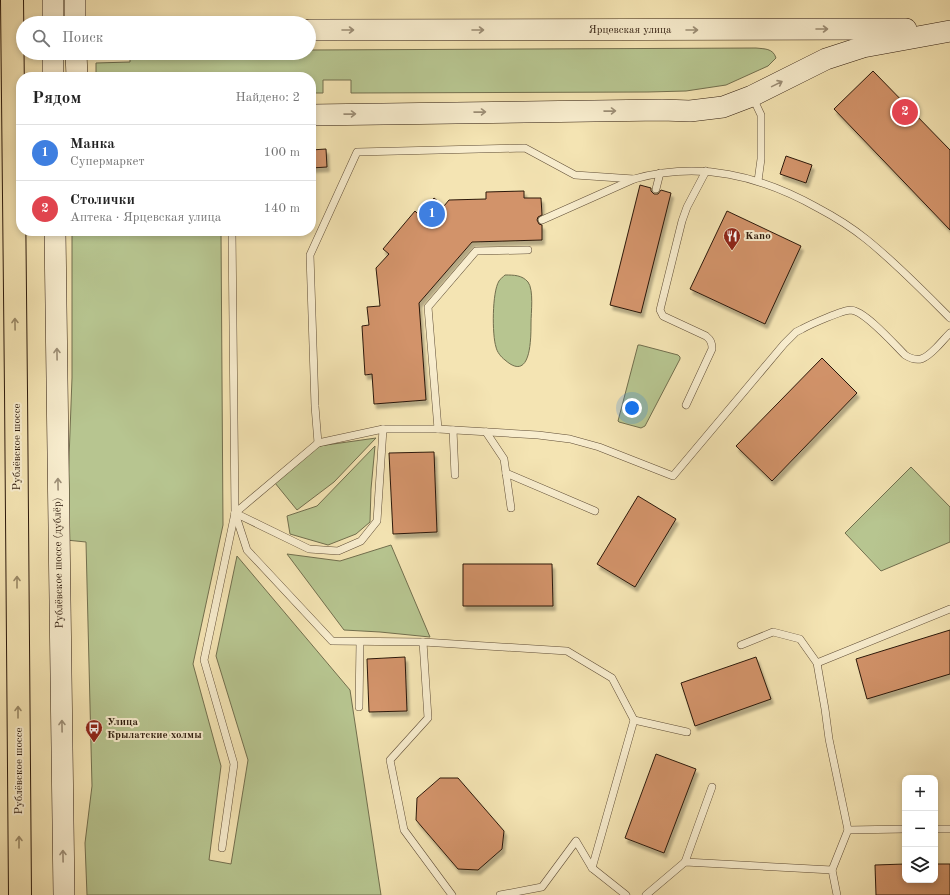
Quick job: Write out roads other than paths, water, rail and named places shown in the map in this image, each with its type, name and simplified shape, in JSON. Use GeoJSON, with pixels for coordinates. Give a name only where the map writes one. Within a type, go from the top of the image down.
{"type":"FeatureCollection","features":[{"type":"Feature","properties":{"kind":"main road","name":"Рублёвское шоссе"},"geometry":{"type":"LineString","coordinates":[[12,0],[20,895]]}},
{"type":"Feature","properties":{"kind":"main road"},"geometry":{"type":"LineString","coordinates":[[53,0],[53,16]]}},
{"type":"Feature","properties":{"kind":"main road"},"geometry":{"type":"LineString","coordinates":[[75,0],[75,16]]}},
{"type":"Feature","properties":{"kind":"main road","name":"Ярцевская улица"},"geometry":{"type":"LineString","coordinates":[[316,30],[950,30]]}},
{"type":"Feature","properties":{"kind":"main road"},"geometry":{"type":"LineString","coordinates":[[316,114],[690,111],[722,107],[752,96],[826,59],[862,47],[950,30]]}},
{"type":"Feature","properties":{"kind":"main road"},"geometry":{"type":"LineString","coordinates":[[53,60],[53,72]]}},
{"type":"Feature","properties":{"kind":"main road"},"geometry":{"type":"LineString","coordinates":[[76,60],[77,72]]}},
{"type":"Feature","properties":{"kind":"main road","name":"Рублёвское шоссе (дублёр)"},"geometry":{"type":"LineString","coordinates":[[55,236],[64,895]]}},
{"type":"Feature","properties":{"kind":"lane"},"geometry":{"type":"LineString","coordinates":[[752,96],[761,115],[761,159],[758,181]]}},
{"type":"Feature","properties":{"kind":"lane"},"geometry":{"type":"LineString","coordinates":[[318,443],[314,400],[310,255],[357,152],[525,148],[576,175],[634,179]]}},
{"type":"Feature","properties":{"kind":"lane"},"geometry":{"type":"LineString","coordinates":[[542,220],[634,179],[660,173],[678,171],[706,171],[736,175],[758,181],[802,199],[839,220],[865,238],[890,260],[950,318]]}},
{"type":"Feature","properties":{"kind":"lane"},"geometry":{"type":"LineString","coordinates":[[686,405],[712,349],[712,344],[706,336],[663,316],[660,310],[684,215],[706,171]]}},
{"type":"Feature","properties":{"kind":"lane"},"geometry":{"type":"LineString","coordinates":[[656,189],[660,173]]}},
{"type":"Feature","properties":{"kind":"lane"},"geometry":{"type":"LineString","coordinates":[[222,848],[234,764],[204,660],[234,513],[232,236]]}},
{"type":"Feature","properties":{"kind":"lane"},"geometry":{"type":"LineString","coordinates":[[438,429],[428,307],[476,251],[528,250]]}},
{"type":"Feature","properties":{"kind":"lane"},"geometry":{"type":"LineString","coordinates":[[234,513],[318,443],[383,429],[438,429],[570,439],[599,446],[673,476],[790,337],[802,328],[846,310],[856,311],[867,318],[905,355],[916,360],[928,356],[950,333]]}},
{"type":"Feature","properties":{"kind":"lane"},"geometry":{"type":"LineString","coordinates":[[234,513],[309,549],[338,551],[360,541],[377,521],[383,429]]}},
{"type":"Feature","properties":{"kind":"lane"},"geometry":{"type":"LineString","coordinates":[[453,430],[455,474]]}},
{"type":"Feature","properties":{"kind":"lane"},"geometry":{"type":"LineString","coordinates":[[486,432],[504,459],[511,508]]}},
{"type":"Feature","properties":{"kind":"lane"},"geometry":{"type":"LineString","coordinates":[[506,473],[595,511]]}},
{"type":"Feature","properties":{"kind":"lane"},"geometry":{"type":"LineString","coordinates":[[234,513],[247,550],[332,641],[423,642],[567,651],[612,678],[634,720],[592,868]]}},
{"type":"Feature","properties":{"kind":"lane"},"geometry":{"type":"LineString","coordinates":[[817,663],[950,609]]}},
{"type":"Feature","properties":{"kind":"lane"},"geometry":{"type":"LineString","coordinates":[[741,645],[773,632],[800,639],[817,663],[829,739],[848,830],[832,870],[837,895]]}},
{"type":"Feature","properties":{"kind":"lane"},"geometry":{"type":"LineString","coordinates":[[359,707],[360,642]]}},
{"type":"Feature","properties":{"kind":"lane"},"geometry":{"type":"LineString","coordinates":[[423,642],[428,718],[390,760],[404,830],[452,895]]}},
{"type":"Feature","properties":{"kind":"lane"},"geometry":{"type":"LineString","coordinates":[[634,720],[687,732]]}},
{"type":"Feature","properties":{"kind":"lane"},"geometry":{"type":"LineString","coordinates":[[646,895],[685,862],[712,787]]}},
{"type":"Feature","properties":{"kind":"lane"},"geometry":{"type":"LineString","coordinates":[[938,829],[950,829]]}},
{"type":"Feature","properties":{"kind":"lane"},"geometry":{"type":"LineString","coordinates":[[848,830],[902,830]]}},
{"type":"Feature","properties":{"kind":"lane"},"geometry":{"type":"LineString","coordinates":[[500,895],[542,886],[576,841],[592,868],[626,895]]}},
{"type":"Feature","properties":{"kind":"lane"},"geometry":{"type":"LineString","coordinates":[[685,862],[832,870]]}},
{"type":"Feature","properties":{"kind":"place","name":"Столички"},"geometry":{"type":"Point","coordinates":[905,112]}},
{"type":"Feature","properties":{"kind":"place","name":"Манка"},"geometry":{"type":"Point","coordinates":[432,214]}},
{"type":"Feature","properties":{"kind":"place","name":"Kano"},"geometry":{"type":"Point","coordinates":[732,251]}},
{"type":"Feature","properties":{"kind":"place","name":"Улица Крылатские холмы"},"geometry":{"type":"Point","coordinates":[94,743]}}]}
